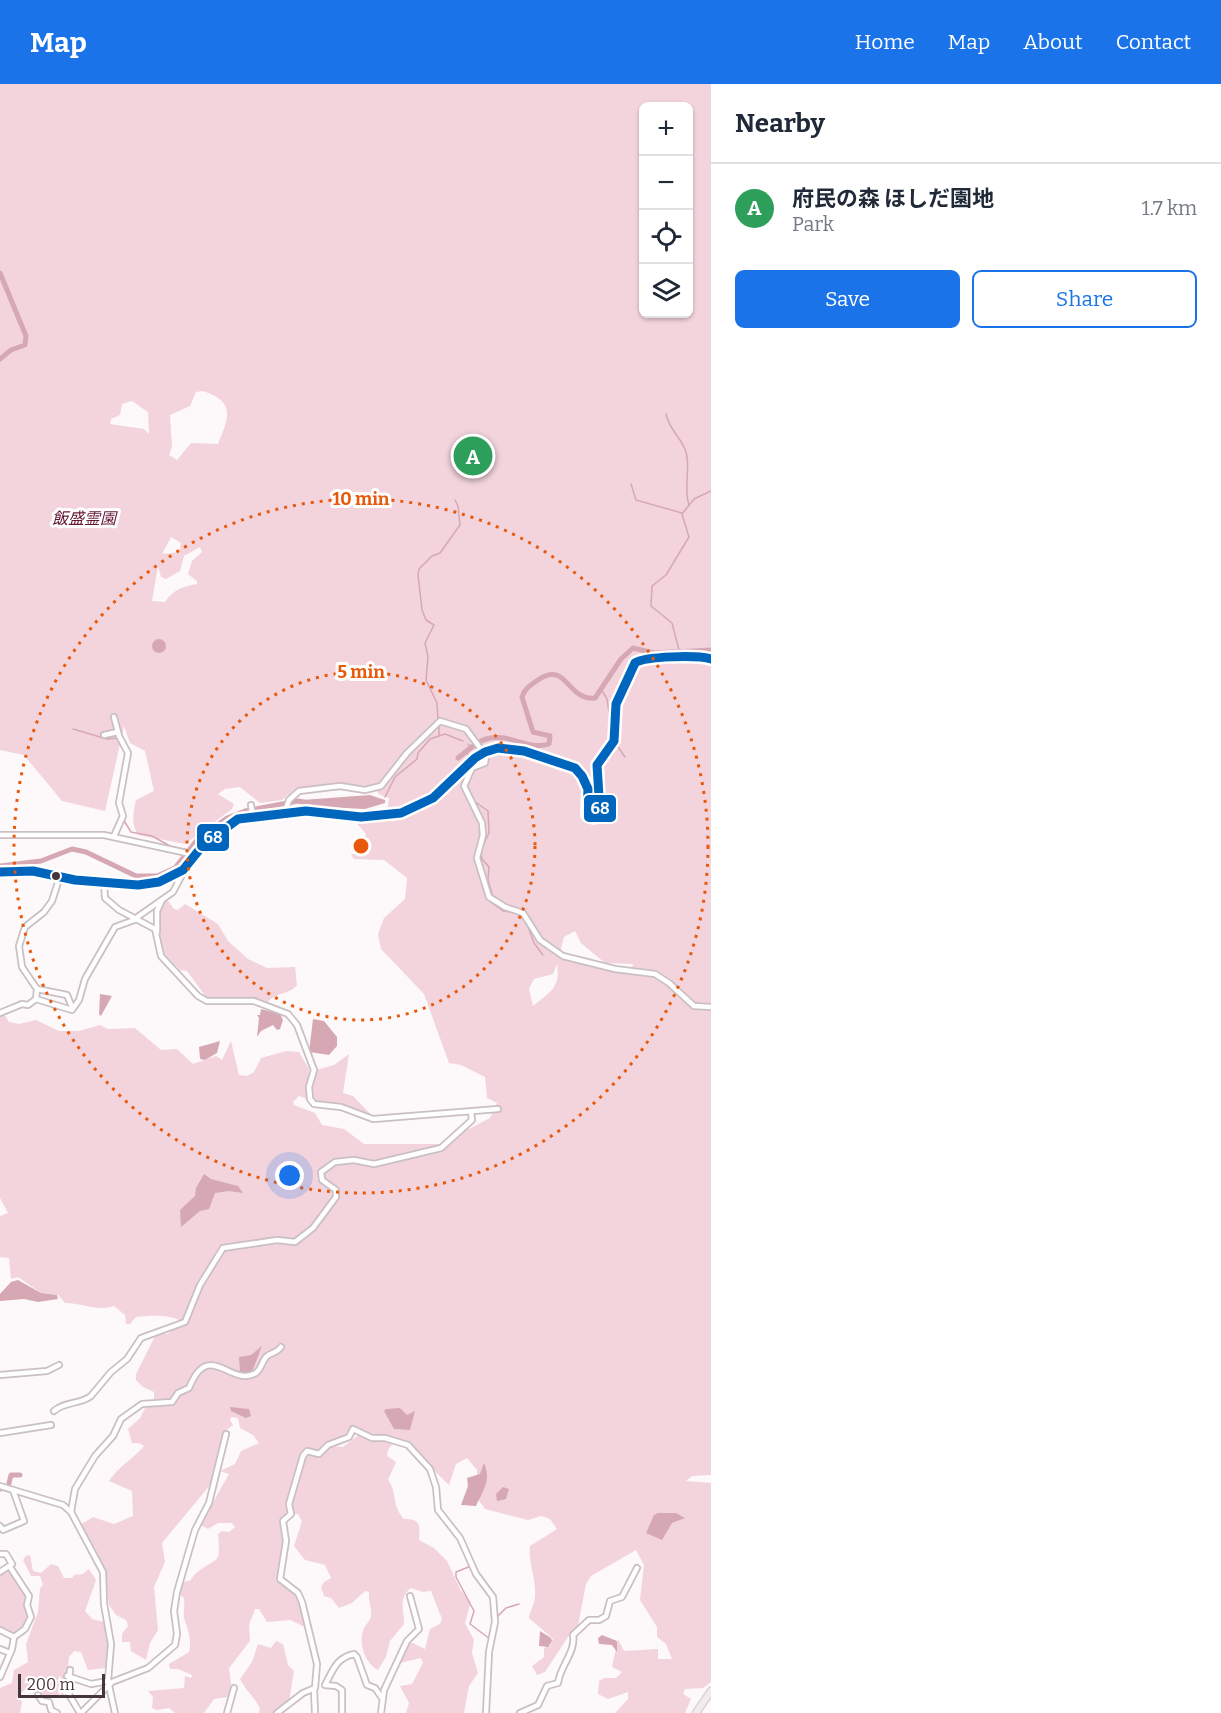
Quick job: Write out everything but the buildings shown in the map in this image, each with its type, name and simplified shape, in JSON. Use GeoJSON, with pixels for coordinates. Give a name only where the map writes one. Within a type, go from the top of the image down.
{"type":"FeatureCollection","features":[{"type":"Feature","properties":{"kind":"highway"},"geometry":{"type":"LineString","coordinates":[[570,766],[579,771],[585,782],[588,797],[587,815],[594,818],[600,812],[597,765],[614,741],[614,714],[630,670],[640,660],[650,657],[711,659]]}},
{"type":"Feature","properties":{"kind":"highway"},"geometry":{"type":"LineString","coordinates":[[461,771],[483,750],[508,748],[554,760]]}},
{"type":"Feature","properties":{"kind":"highway"},"geometry":{"type":"LineString","coordinates":[[0,872],[33,871],[104,882],[147,885],[170,878],[185,868],[204,844],[232,823],[286,810],[362,817],[386,815]]}},
{"type":"Feature","properties":{"kind":"main road"},"geometry":{"type":"LineString","coordinates":[[696,1713],[711,1691]]}},
{"type":"Feature","properties":{"kind":"street"},"geometry":{"type":"LineString","coordinates":[[665,649],[665,658]]}},
{"type":"Feature","properties":{"kind":"street"},"geometry":{"type":"LineString","coordinates":[[114,717],[128,753],[120,798],[123,816],[114,836]]}},
{"type":"Feature","properties":{"kind":"street"},"geometry":{"type":"LineString","coordinates":[[286,810],[289,800],[300,791],[340,786],[365,790],[381,786],[406,753],[440,721],[463,727],[483,750],[485,763],[472,768],[464,786],[482,823],[483,835],[477,858],[489,897],[505,907],[523,913],[540,940],[563,956],[615,969],[655,974],[669,983],[693,1006],[711,1007]]}},
{"type":"Feature","properties":{"kind":"street"},"geometry":{"type":"LineString","coordinates":[[104,735],[118,732]]}},
{"type":"Feature","properties":{"kind":"street"},"geometry":{"type":"LineString","coordinates":[[251,805],[253,817]]}},
{"type":"Feature","properties":{"kind":"street"},"geometry":{"type":"LineString","coordinates":[[0,835],[114,836],[197,854]]}},
{"type":"Feature","properties":{"kind":"street"},"geometry":{"type":"LineString","coordinates":[[36,999],[59,1004],[61,1008],[72,1010],[79,1000],[85,979],[115,927],[136,919],[172,892],[185,868]]}},
{"type":"Feature","properties":{"kind":"street"},"geometry":{"type":"LineString","coordinates":[[0,1013],[22,1004],[28,1005],[36,999],[37,989],[22,967],[19,946],[25,927],[44,912],[52,901],[60,876]]}},
{"type":"Feature","properties":{"kind":"street"},"geometry":{"type":"LineString","coordinates":[[104,882],[104,893],[108,901],[136,919],[152,926],[161,956],[198,996],[207,1000],[254,1001],[288,1014],[297,1025],[314,1070],[309,1087],[310,1100],[314,1104],[341,1107],[373,1119],[397,1115],[498,1109]]}},
{"type":"Feature","properties":{"kind":"street"},"geometry":{"type":"LineString","coordinates":[[156,934],[157,911],[162,900]]}},
{"type":"Feature","properties":{"kind":"street"},"geometry":{"type":"LineString","coordinates":[[37,989],[67,995],[72,1007]]}},
{"type":"Feature","properties":{"kind":"street"},"geometry":{"type":"LineString","coordinates":[[54,1411],[63,1405],[81,1402],[91,1396],[146,1334],[185,1322],[200,1285],[223,1248],[277,1240],[295,1242],[313,1228],[336,1197],[336,1190],[322,1180],[321,1172],[325,1167],[335,1162],[354,1160],[374,1164],[441,1148],[472,1120],[471,1112]]}},
{"type":"Feature","properties":{"kind":"street"},"geometry":{"type":"LineString","coordinates":[[71,1512],[75,1489],[95,1456],[113,1436],[122,1419],[142,1404],[172,1402],[178,1393],[189,1389],[201,1368],[212,1366],[240,1374],[254,1373],[267,1356],[277,1353],[281,1347]]}},
{"type":"Feature","properties":{"kind":"street"},"geometry":{"type":"LineString","coordinates":[[0,1375],[47,1371],[59,1365]]}},
{"type":"Feature","properties":{"kind":"street"},"geometry":{"type":"LineString","coordinates":[[0,1433],[51,1425]]}},
{"type":"Feature","properties":{"kind":"street"},"geometry":{"type":"LineString","coordinates":[[315,1713],[314,1689],[317,1664],[302,1602],[298,1593],[280,1579],[286,1541],[283,1524],[291,1514],[290,1504],[303,1456],[307,1451],[320,1454],[328,1444],[349,1437],[353,1429],[372,1438],[385,1438],[408,1445],[430,1469],[436,1487],[438,1510],[460,1538],[476,1574],[493,1597],[495,1622],[489,1652],[486,1713]]}},
{"type":"Feature","properties":{"kind":"street"},"geometry":{"type":"LineString","coordinates":[[70,1670],[69,1697],[79,1713],[108,1683],[148,1668],[175,1645],[177,1634],[174,1611],[177,1592],[195,1530],[209,1503],[226,1434]]}},
{"type":"Feature","properties":{"kind":"street"},"geometry":{"type":"LineString","coordinates":[[0,1486],[57,1502],[71,1512],[103,1572],[104,1604],[111,1644],[108,1683],[115,1713]]}},
{"type":"Feature","properties":{"kind":"street"},"geometry":{"type":"LineString","coordinates":[[0,1526],[3,1530],[24,1522],[13,1491]]}},
{"type":"Feature","properties":{"kind":"street"},"geometry":{"type":"LineString","coordinates":[[0,1554],[6,1554],[12,1563],[10,1567],[29,1596],[27,1605],[31,1617],[25,1629],[14,1637],[0,1677]]}},
{"type":"Feature","properties":{"kind":"street"},"geometry":{"type":"LineString","coordinates":[[0,1572],[10,1567]]}},
{"type":"Feature","properties":{"kind":"street"},"geometry":{"type":"LineString","coordinates":[[520,1713],[538,1705],[547,1686],[558,1683],[574,1644],[573,1635],[589,1620],[599,1620],[606,1616],[610,1601],[622,1597],[637,1568]]}},
{"type":"Feature","properties":{"kind":"street"},"geometry":{"type":"LineString","coordinates":[[374,1713],[381,1712],[382,1698],[404,1645],[419,1629],[410,1596]]}},
{"type":"Feature","properties":{"kind":"street"},"geometry":{"type":"LineString","coordinates":[[0,1630],[14,1637]]}},
{"type":"Feature","properties":{"kind":"street"},"geometry":{"type":"LineString","coordinates":[[0,1649],[10,1653]]}},
{"type":"Feature","properties":{"kind":"street"},"geometry":{"type":"LineString","coordinates":[[342,1713],[342,1690],[336,1686],[325,1685],[336,1663],[345,1656],[354,1654],[357,1657],[367,1685],[375,1688],[382,1698]]}},
{"type":"Feature","properties":{"kind":"street"},"geometry":{"type":"LineString","coordinates":[[68,1676],[92,1684],[108,1683]]}},
{"type":"Feature","properties":{"kind":"street"},"geometry":{"type":"LineString","coordinates":[[227,1713],[234,1688]]}},
{"type":"Feature","properties":{"kind":"street"},"geometry":{"type":"LineString","coordinates":[[277,1713],[303,1693],[314,1689]]}},
{"type":"Feature","properties":{"kind":"street"},"geometry":{"type":"LineString","coordinates":[[38,1695],[41,1701],[49,1702],[51,1710],[57,1713]]}},
{"type":"Feature","properties":{"kind":"green space","name":"飯盛霊園"},"geometry":{"type":"Polygon","coordinates":[[[0,84],[711,84],[711,1475],[692,1476],[686,1481],[711,1483],[711,1682],[703,1688],[685,1689],[683,1694],[691,1699],[685,1713],[615,1713],[628,1699],[628,1692],[608,1699],[598,1694],[599,1681],[604,1678],[616,1678],[622,1672],[612,1667],[618,1639],[624,1651],[658,1649],[658,1659],[672,1659],[666,1644],[657,1637],[657,1627],[640,1600],[644,1565],[636,1550],[591,1576],[586,1584],[577,1631],[570,1634],[545,1672],[537,1675],[532,1666],[544,1657],[544,1648],[550,1645],[553,1639],[529,1618],[535,1595],[530,1546],[557,1529],[550,1519],[541,1516],[528,1520],[485,1509],[477,1498],[477,1470],[467,1458],[456,1464],[449,1485],[409,1446],[353,1429],[351,1434],[330,1443],[319,1453],[309,1451],[298,1467],[290,1512],[283,1522],[284,1542],[279,1579],[298,1595],[305,1627],[290,1620],[267,1622],[259,1609],[255,1609],[249,1625],[250,1641],[229,1668],[232,1691],[228,1697],[214,1699],[204,1713],[175,1713],[169,1708],[157,1710],[152,1708],[153,1697],[148,1691],[184,1688],[185,1676],[191,1678],[192,1675],[178,1669],[170,1669],[169,1664],[189,1652],[190,1648],[184,1618],[184,1598],[179,1594],[182,1582],[189,1581],[202,1568],[216,1560],[219,1552],[218,1534],[222,1531],[229,1532],[235,1527],[232,1523],[218,1523],[208,1529],[200,1525],[229,1474],[220,1471],[235,1464],[241,1451],[259,1443],[253,1435],[240,1428],[238,1418],[231,1417],[233,1425],[225,1431],[211,1484],[162,1543],[165,1562],[154,1587],[158,1630],[150,1643],[146,1660],[131,1651],[130,1642],[122,1642],[122,1634],[128,1626],[126,1620],[116,1615],[109,1605],[105,1575],[95,1548],[80,1525],[93,1517],[114,1524],[133,1516],[132,1491],[109,1481],[144,1446],[132,1443],[128,1429],[140,1418],[146,1406],[154,1404],[154,1392],[143,1387],[136,1380],[136,1374],[156,1334],[167,1334],[184,1323],[174,1318],[154,1316],[136,1317],[130,1324],[126,1324],[125,1315],[114,1306],[96,1308],[65,1303],[58,1295],[41,1293],[18,1277],[11,1279],[9,1258],[0,1257],[0,1216],[8,1213],[0,1198],[0,1015],[5,1015],[9,1022],[19,1024],[36,1020],[59,1031],[79,1031],[100,1025],[108,1029],[135,1028],[161,1050],[177,1049],[193,1064],[216,1056],[222,1060],[231,1041],[239,1075],[247,1076],[254,1072],[261,1058],[286,1051],[299,1052],[309,1069],[307,1099],[299,1096],[293,1102],[294,1105],[315,1113],[322,1125],[344,1129],[364,1144],[440,1144],[490,1118],[497,1103],[487,1098],[485,1077],[461,1065],[449,1063],[424,994],[381,949],[378,934],[384,918],[405,899],[407,878],[384,860],[354,859],[351,855],[358,851],[366,834],[353,819],[386,819],[389,798],[380,795],[372,786],[337,784],[324,788],[298,787],[282,800],[260,803],[240,787],[225,789],[218,794],[234,804],[232,809],[185,844],[138,835],[133,818],[136,800],[154,791],[145,751],[130,743],[124,726],[105,811],[62,801],[24,755],[0,750],[0,84]],[[203,391],[196,392],[190,406],[170,415],[172,447],[169,455],[177,460],[191,443],[218,444],[225,426],[227,412],[221,400],[203,391]],[[132,401],[122,404],[120,415],[111,419],[110,424],[144,429],[149,434],[148,412],[132,401]],[[171,537],[162,554],[179,552],[181,543],[171,537]],[[200,547],[184,556],[180,571],[166,579],[161,577],[158,566],[152,601],[165,602],[179,589],[197,584],[197,581],[188,574],[192,561],[202,552],[200,547]],[[575,931],[564,937],[559,956],[614,972],[631,973],[633,964],[605,963],[581,943],[575,931]],[[557,964],[553,974],[534,979],[529,989],[533,1006],[549,993],[555,984],[557,964]]]}},
{"type":"Feature","properties":{"kind":"green space"},"geometry":{"type":"Polygon","coordinates":[[[168,901],[174,909],[178,910],[185,904],[218,924],[228,941],[248,959],[267,968],[295,967],[297,985],[268,1002],[253,998],[206,997],[187,971],[180,970],[162,951],[158,917],[162,903],[168,901]]]}},
{"type":"Feature","properties":{"kind":"green space"},"geometry":{"type":"Polygon","coordinates":[[[349,1054],[343,1093],[353,1096],[374,1118],[332,1104],[316,1103],[311,1096],[316,1070],[334,1065],[349,1054]]]}},
{"type":"Feature","properties":{"kind":"green space"},"geometry":{"type":"Polygon","coordinates":[[[361,1433],[394,1442],[387,1456],[396,1462],[388,1480],[393,1490],[397,1509],[404,1519],[417,1522],[419,1540],[434,1548],[447,1561],[470,1605],[465,1623],[474,1640],[472,1653],[478,1673],[469,1686],[464,1713],[406,1713],[409,1703],[400,1686],[412,1684],[423,1663],[421,1658],[400,1663],[407,1643],[413,1643],[425,1649],[430,1629],[440,1624],[442,1619],[431,1591],[423,1592],[411,1588],[404,1596],[404,1624],[390,1641],[386,1657],[378,1670],[369,1662],[362,1646],[362,1634],[371,1616],[369,1592],[365,1591],[352,1603],[339,1608],[331,1598],[324,1596],[321,1587],[331,1578],[325,1565],[305,1560],[294,1546],[302,1521],[298,1514],[292,1514],[291,1508],[298,1473],[305,1457],[308,1452],[343,1447],[361,1433]]]}},
{"type":"Feature","properties":{"kind":"green space"},"geometry":{"type":"Polygon","coordinates":[[[30,1555],[33,1571],[41,1573],[51,1564],[58,1566],[64,1578],[72,1578],[89,1569],[96,1580],[85,1611],[92,1619],[104,1622],[108,1645],[106,1668],[88,1670],[81,1652],[74,1651],[69,1657],[66,1695],[41,1698],[39,1690],[45,1682],[39,1678],[18,1695],[17,1699],[22,1701],[20,1713],[0,1713],[0,1688],[12,1683],[14,1670],[28,1662],[26,1644],[38,1612],[40,1588],[43,1585],[40,1576],[31,1576],[23,1560],[30,1555]]]}},
{"type":"Feature","properties":{"kind":"green space"},"geometry":{"type":"Polygon","coordinates":[[[9,1569],[26,1596],[25,1606],[29,1616],[24,1629],[13,1635],[0,1628],[0,1574],[9,1569]]]}},
{"type":"Feature","properties":{"kind":"green space"},"geometry":{"type":"Polygon","coordinates":[[[276,1641],[283,1644],[288,1665],[294,1671],[289,1702],[275,1713],[259,1713],[258,1705],[240,1679],[252,1662],[258,1644],[271,1648],[276,1641]]]}},
{"type":"Feature","properties":{"kind":"shaded area"},"geometry":{"type":"Polygon","coordinates":[[[159,639],[164,641],[166,646],[164,651],[159,653],[154,651],[152,646],[154,641],[159,639]]]}},
{"type":"Feature","properties":{"kind":"shaded area"},"geometry":{"type":"Polygon","coordinates":[[[370,795],[385,800],[385,803],[365,809],[302,806],[302,800],[370,795]]]}},
{"type":"Feature","properties":{"kind":"shaded area"},"geometry":{"type":"Polygon","coordinates":[[[100,994],[112,996],[101,1016],[99,1014],[100,994]]]}},
{"type":"Feature","properties":{"kind":"shaded area"},"geometry":{"type":"Polygon","coordinates":[[[261,1009],[280,1014],[283,1020],[280,1029],[277,1030],[273,1025],[261,1031],[257,1037],[259,1018],[257,1015],[260,1015],[261,1009]]]}},
{"type":"Feature","properties":{"kind":"shaded area"},"geometry":{"type":"Polygon","coordinates":[[[313,1019],[324,1021],[337,1037],[337,1046],[329,1055],[309,1052],[313,1019]]]}},
{"type":"Feature","properties":{"kind":"shaded area"},"geometry":{"type":"Polygon","coordinates":[[[220,1041],[217,1053],[205,1060],[200,1059],[199,1047],[220,1041]]]}},
{"type":"Feature","properties":{"kind":"shaded area"},"geometry":{"type":"Polygon","coordinates":[[[204,1174],[211,1179],[238,1186],[243,1193],[229,1191],[215,1193],[209,1209],[200,1211],[181,1227],[180,1210],[195,1196],[196,1188],[204,1174]]]}},
{"type":"Feature","properties":{"kind":"shaded area"},"geometry":{"type":"Polygon","coordinates":[[[18,1280],[41,1293],[57,1295],[58,1299],[38,1302],[24,1299],[0,1301],[0,1294],[11,1282],[18,1280]]]}},
{"type":"Feature","properties":{"kind":"shaded area"},"geometry":{"type":"Polygon","coordinates":[[[262,1346],[252,1372],[240,1372],[239,1357],[251,1355],[262,1346]]]}},
{"type":"Feature","properties":{"kind":"shaded area"},"geometry":{"type":"Polygon","coordinates":[[[230,1407],[249,1409],[251,1416],[246,1418],[231,1411],[230,1407]]]}},
{"type":"Feature","properties":{"kind":"shaded area"},"geometry":{"type":"Polygon","coordinates":[[[400,1408],[407,1415],[415,1411],[410,1430],[394,1429],[384,1411],[400,1408]]]}},
{"type":"Feature","properties":{"kind":"shaded area"},"geometry":{"type":"Polygon","coordinates":[[[484,1463],[487,1481],[476,1506],[461,1505],[468,1486],[467,1478],[480,1474],[484,1463]]]}},
{"type":"Feature","properties":{"kind":"shaded area"},"geometry":{"type":"Polygon","coordinates":[[[503,1487],[509,1489],[506,1499],[497,1501],[496,1494],[503,1487]]]}},
{"type":"Feature","properties":{"kind":"shaded area"},"geometry":{"type":"Polygon","coordinates":[[[676,1513],[685,1518],[672,1523],[662,1540],[646,1533],[654,1515],[676,1513]]]}},
{"type":"Feature","properties":{"kind":"shaded area"},"geometry":{"type":"Polygon","coordinates":[[[540,1631],[551,1638],[552,1641],[548,1647],[539,1646],[540,1631]]]}},
{"type":"Feature","properties":{"kind":"shaded area"},"geometry":{"type":"Polygon","coordinates":[[[602,1635],[617,1641],[617,1652],[612,1645],[599,1644],[598,1638],[602,1635]]]}},
{"type":"Feature","properties":{"kind":"waterway"},"geometry":{"type":"LineString","coordinates":[[0,273],[26,336],[25,345],[11,350],[0,359]]}},
{"type":"Feature","properties":{"kind":"waterway"},"geometry":{"type":"LineString","coordinates":[[666,414],[686,452],[689,505]]}},
{"type":"Feature","properties":{"kind":"waterway"},"geometry":{"type":"LineString","coordinates":[[631,484],[636,500],[682,513]]}},
{"type":"Feature","properties":{"kind":"waterway"},"geometry":{"type":"LineString","coordinates":[[679,650],[672,623],[651,606],[652,586],[666,575],[689,537],[682,514],[694,499],[711,491]]}},
{"type":"Feature","properties":{"kind":"waterway"},"geometry":{"type":"LineString","coordinates":[[438,720],[437,703],[426,680],[428,657],[425,643],[434,625],[426,620],[422,610],[418,575],[419,569],[432,556],[440,553],[460,525],[455,500]]}},
{"type":"Feature","properties":{"kind":"waterway"},"geometry":{"type":"LineString","coordinates":[[458,758],[479,742],[494,737],[533,745],[549,744],[550,736],[533,732],[522,697],[528,687],[548,675],[561,678],[578,694],[595,698],[621,659],[633,648],[654,653],[711,650]]}},
{"type":"Feature","properties":{"kind":"waterway"},"geometry":{"type":"LineString","coordinates":[[601,689],[607,699],[611,725]]}},
{"type":"Feature","properties":{"kind":"waterway"},"geometry":{"type":"LineString","coordinates":[[439,725],[439,735]]}},
{"type":"Feature","properties":{"kind":"waterway"},"geometry":{"type":"LineString","coordinates":[[596,760],[609,739],[611,726]]}},
{"type":"Feature","properties":{"kind":"waterway"},"geometry":{"type":"LineString","coordinates":[[73,729],[107,739],[119,738]]}},
{"type":"Feature","properties":{"kind":"waterway"},"geometry":{"type":"LineString","coordinates":[[385,797],[395,777],[417,759],[418,753],[430,739],[445,734],[463,741]]}},
{"type":"Feature","properties":{"kind":"waterway"},"geometry":{"type":"LineString","coordinates":[[468,744],[471,747]]}},
{"type":"Feature","properties":{"kind":"waterway"},"geometry":{"type":"LineString","coordinates":[[616,744],[625,757]]}},
{"type":"Feature","properties":{"kind":"waterway"},"geometry":{"type":"LineString","coordinates":[[466,752],[469,756]]}},
{"type":"Feature","properties":{"kind":"waterway"},"geometry":{"type":"LineString","coordinates":[[593,767],[594,811]]}},
{"type":"Feature","properties":{"kind":"waterway"},"geometry":{"type":"LineString","coordinates":[[466,772],[461,786],[469,800]]}},
{"type":"Feature","properties":{"kind":"waterway"},"geometry":{"type":"LineString","coordinates":[[119,789],[121,779]]}},
{"type":"Feature","properties":{"kind":"waterway"},"geometry":{"type":"LineString","coordinates":[[0,866],[41,861],[72,849],[86,852],[136,876],[157,876],[175,868],[197,840],[227,818],[245,811],[298,801],[309,803]]}},
{"type":"Feature","properties":{"kind":"waterway"},"geometry":{"type":"LineString","coordinates":[[474,801],[488,811],[489,833],[482,847]]}},
{"type":"Feature","properties":{"kind":"waterway"},"geometry":{"type":"LineString","coordinates":[[123,819],[131,832],[152,836],[170,846],[188,850]]}},
{"type":"Feature","properties":{"kind":"waterway"},"geometry":{"type":"LineString","coordinates":[[481,852],[482,859],[489,867],[488,880],[493,897]]}},
{"type":"Feature","properties":{"kind":"waterway"},"geometry":{"type":"LineString","coordinates":[[492,903],[503,911],[513,912]]}},
{"type":"Feature","properties":{"kind":"waterway"},"geometry":{"type":"LineString","coordinates":[[526,921],[534,943],[543,955]]}},
{"type":"Feature","properties":{"kind":"waterway"},"geometry":{"type":"LineString","coordinates":[[0,1489],[8,1487],[11,1475],[20,1475]]}},
{"type":"Feature","properties":{"kind":"waterway"},"geometry":{"type":"LineString","coordinates":[[471,1566],[456,1572],[456,1577],[474,1611],[470,1624],[490,1639]]}},
{"type":"Feature","properties":{"kind":"waterway"},"geometry":{"type":"LineString","coordinates":[[497,1617],[506,1608],[519,1604]]}},
{"type":"Feature","properties":{"kind":"tunnel"},"geometry":{"type":"LineString","coordinates":[[554,760],[570,766]]}},
{"type":"Feature","properties":{"kind":"tunnel"},"geometry":{"type":"LineString","coordinates":[[386,815],[418,805],[461,771]]}},
{"type":"Feature","properties":{"kind":"transit line","name":"68"},"geometry":{"type":"LineString","coordinates":[[0,872],[33,871],[75,880],[138,885],[159,882],[183,870],[204,844],[238,819],[306,811],[361,817],[401,813],[433,798],[475,758],[498,748],[524,751],[575,768],[588,789],[587,815],[594,818],[600,812],[597,765],[614,741],[616,704],[635,663],[672,657],[711,659]]}},
{"type":"Feature","properties":{"kind":"place","name":"府民の森 ほしだ園地"},"geometry":{"type":"Point","coordinates":[473,456]}}]}
